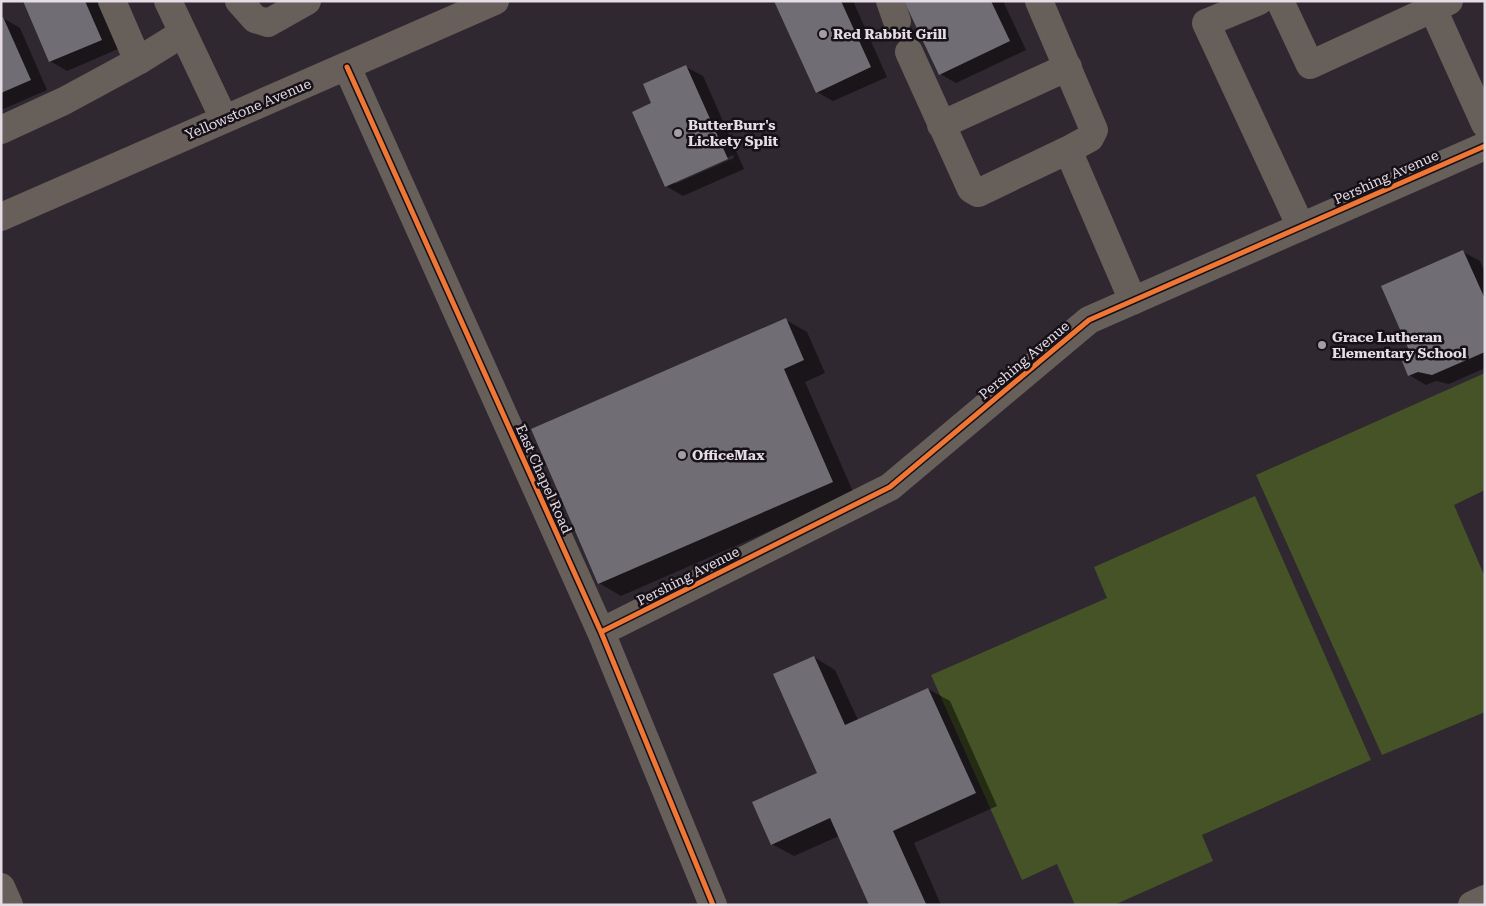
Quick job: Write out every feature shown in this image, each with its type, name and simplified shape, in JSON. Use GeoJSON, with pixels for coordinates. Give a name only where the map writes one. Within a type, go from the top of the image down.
{"type":"FeatureCollection","features":[{"type":"Feature","properties":{"kind":"main road","name":"Yellowstone Avenue"},"geometry":{"type":"LineString","coordinates":[[1,217],[347,66],[479,4]]}},
{"type":"Feature","properties":{"kind":"street"},"geometry":{"type":"LineString","coordinates":[[112,1],[138,61]]}},
{"type":"Feature","properties":{"kind":"street"},"geometry":{"type":"LineString","coordinates":[[168,1],[224,119]]}},
{"type":"Feature","properties":{"kind":"street"},"geometry":{"type":"LineString","coordinates":[[239,1],[256,19],[268,23],[307,1]]}},
{"type":"Feature","properties":{"kind":"street"},"geometry":{"type":"LineString","coordinates":[[909,52],[971,190],[978,193],[1068,150],[1090,138],[1094,130],[1038,1]]}},
{"type":"Feature","properties":{"kind":"street"},"geometry":{"type":"LineString","coordinates":[[1259,1],[1206,23],[1301,227]]}},
{"type":"Feature","properties":{"kind":"street"},"geometry":{"type":"LineString","coordinates":[[1280,1],[1310,65],[1441,5],[1485,124]]}},
{"type":"Feature","properties":{"kind":"street"},"geometry":{"type":"LineString","coordinates":[[1,130],[64,101],[183,34]]}},
{"type":"Feature","properties":{"kind":"street","name":"East Chapel Road"},"geometry":{"type":"LineString","coordinates":[[347,66],[601,632],[713,905]]}},
{"type":"Feature","properties":{"kind":"street"},"geometry":{"type":"LineString","coordinates":[[941,125],[1068,67]]}},
{"type":"Feature","properties":{"kind":"street","name":"Pershing Avenue"},"geometry":{"type":"LineString","coordinates":[[601,632],[890,488],[1089,320],[1485,146]]}},
{"type":"Feature","properties":{"kind":"street"},"geometry":{"type":"LineString","coordinates":[[1068,150],[1132,301]]}},
{"type":"Feature","properties":{"kind":"street"},"geometry":{"type":"LineString","coordinates":[[1,887],[9,905]]}},
{"type":"Feature","properties":{"kind":"street"},"geometry":{"type":"LineString","coordinates":[[1472,905],[1485,899]]}},
{"type":"Feature","properties":{"kind":"green space"},"geometry":{"type":"Polygon","coordinates":[[[1485,373],[1485,490],[1454,505],[1485,577],[1485,712],[1382,755],[1256,475],[1485,373]]]}},
{"type":"Feature","properties":{"kind":"green space"},"geometry":{"type":"Polygon","coordinates":[[[1255,496],[1371,760],[1202,835],[1213,861],[1114,905],[1075,905],[1057,864],[1022,880],[931,675],[1107,598],[1094,567],[1255,496]]]}},
{"type":"Feature","properties":{"kind":"building"},"geometry":{"type":"Polygon","coordinates":[[[23,1],[85,1],[102,40],[49,62],[23,1]]]}},
{"type":"Feature","properties":{"kind":"building","name":"Red Rabbit Grill"},"geometry":{"type":"Polygon","coordinates":[[[774,1],[841,1],[871,67],[816,93],[774,1]]]}},
{"type":"Feature","properties":{"kind":"building"},"geometry":{"type":"Polygon","coordinates":[[[904,1],[991,1],[1010,41],[939,75],[904,1]]]}},
{"type":"Feature","properties":{"kind":"building"},"geometry":{"type":"Polygon","coordinates":[[[3,17],[31,80],[1,93],[1,18],[3,17]]]}},
{"type":"Feature","properties":{"kind":"building"},"geometry":{"type":"Polygon","coordinates":[[[686,65],[728,159],[665,187],[632,112],[651,103],[643,84],[686,65]]]}},
{"type":"Feature","properties":{"kind":"building","name":"Grace Lutheran Elementary School"},"geometry":{"type":"Polygon","coordinates":[[[1463,250],[1485,299],[1485,352],[1432,375],[1418,372],[1408,376],[1402,361],[1412,357],[1381,286],[1463,250]]]}},
{"type":"Feature","properties":{"kind":"building","name":"OfficeMax"},"geometry":{"type":"Polygon","coordinates":[[[786,318],[804,360],[784,369],[833,482],[598,584],[531,429],[786,318]]]}},
{"type":"Feature","properties":{"kind":"building"},"geometry":{"type":"Polygon","coordinates":[[[814,656],[845,725],[928,688],[976,793],[893,831],[926,904],[924,905],[869,905],[830,818],[771,845],[752,802],[817,773],[773,674],[814,656]]]}},
{"type":"Feature","properties":{"kind":"cycle path"},"geometry":{"type":"LineString","coordinates":[[347,67],[601,632],[713,905]]}},
{"type":"Feature","properties":{"kind":"cycle path"},"geometry":{"type":"LineString","coordinates":[[601,632],[890,487],[1089,320],[1485,146]]}},
{"type":"Feature","properties":{"kind":"place","name":"Red Rabbit Grill"},"geometry":{"type":"Point","coordinates":[823,34]}},
{"type":"Feature","properties":{"kind":"place","name":"ButterBurr's Lickety Split"},"geometry":{"type":"Point","coordinates":[678,133]}},
{"type":"Feature","properties":{"kind":"place","name":"Grace Lutheran Elementary School"},"geometry":{"type":"Point","coordinates":[1322,345]}},
{"type":"Feature","properties":{"kind":"place","name":"OfficeMax"},"geometry":{"type":"Point","coordinates":[682,455]}}]}
